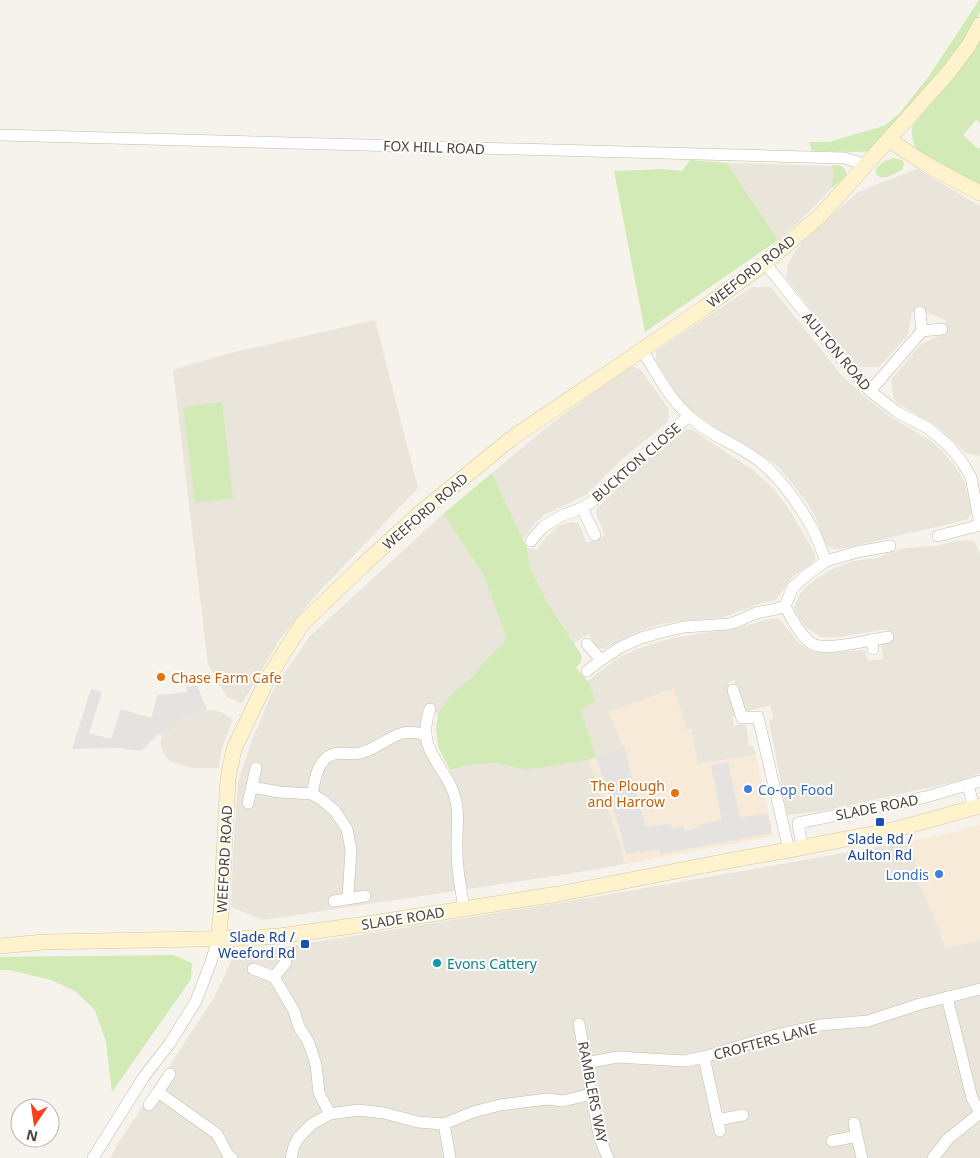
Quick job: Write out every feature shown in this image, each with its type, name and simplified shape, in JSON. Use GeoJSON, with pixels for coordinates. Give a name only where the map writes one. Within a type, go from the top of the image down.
{"type":"FeatureCollection","features":[{"type":"Feature","properties":{"kind":"street","name":"WEEFORD ROAD"},"geometry":{"type":"LineString","coordinates":[[97,1155],[143,1078],[170,1042],[196,1001],[218,939],[228,778],[234,748],[268,678],[302,624],[420,513],[512,438],[704,308],[765,263],[821,216],[948,73],[980,25]]}},
{"type":"Feature","properties":{"kind":"street","name":"FOX HILL ROAD"},"geometry":{"type":"LineString","coordinates":[[0,135],[844,158],[867,165]]}},
{"type":"Feature","properties":{"kind":"street"},"geometry":{"type":"LineString","coordinates":[[889,140],[929,166],[980,193]]}},
{"type":"Feature","properties":{"kind":"street","name":"AULTON ROAD"},"geometry":{"type":"LineString","coordinates":[[765,263],[836,352],[870,391],[897,412],[928,428],[949,446],[976,475],[980,524],[938,536]]}},
{"type":"Feature","properties":{"kind":"street"},"geometry":{"type":"LineString","coordinates":[[920,312],[922,330]]}},
{"type":"Feature","properties":{"kind":"street"},"geometry":{"type":"LineString","coordinates":[[870,391],[922,330],[942,329]]}},
{"type":"Feature","properties":{"kind":"street"},"geometry":{"type":"LineString","coordinates":[[642,350],[667,390],[688,416],[766,466],[784,486],[812,527],[826,561]]}},
{"type":"Feature","properties":{"kind":"street","name":"BUCKTON CLOSE"},"geometry":{"type":"LineString","coordinates":[[531,541],[543,527],[561,516],[582,508],[593,500],[688,416]]}},
{"type":"Feature","properties":{"kind":"street","name":"BUCKTON CLOSE"},"geometry":{"type":"LineString","coordinates":[[582,508],[595,535]]}},
{"type":"Feature","properties":{"kind":"street"},"geometry":{"type":"LineString","coordinates":[[587,671],[601,660],[641,638],[684,627],[729,624],[756,613],[776,610],[785,606],[793,586],[826,561],[857,552],[890,546]]}},
{"type":"Feature","properties":{"kind":"street"},"geometry":{"type":"LineString","coordinates":[[785,606],[792,620],[812,644],[827,647],[873,645],[888,637]]}},
{"type":"Feature","properties":{"kind":"street"},"geometry":{"type":"LineString","coordinates":[[587,644],[601,660]]}},
{"type":"Feature","properties":{"kind":"street"},"geometry":{"type":"LineString","coordinates":[[733,690],[742,718],[758,717],[795,849]]}},
{"type":"Feature","properties":{"kind":"street"},"geometry":{"type":"LineString","coordinates":[[430,710],[426,735],[427,744],[431,755],[453,789],[458,810],[458,874],[464,908]]}},
{"type":"Feature","properties":{"kind":"street"},"geometry":{"type":"LineString","coordinates":[[312,794],[320,764],[328,756],[340,752],[359,753],[402,733],[410,732],[426,735]]}},
{"type":"Feature","properties":{"kind":"street"},"geometry":{"type":"LineString","coordinates":[[248,803],[256,768]]}},
{"type":"Feature","properties":{"kind":"street","name":"SLADE ROAD"},"geometry":{"type":"LineString","coordinates":[[795,849],[798,823],[926,797],[980,781]]}},
{"type":"Feature","properties":{"kind":"street"},"geometry":{"type":"LineString","coordinates":[[968,785],[977,807]]}},
{"type":"Feature","properties":{"kind":"street"},"geometry":{"type":"LineString","coordinates":[[252,787],[279,792],[312,794],[335,811],[347,829],[352,850],[348,898]]}},
{"type":"Feature","properties":{"kind":"street","name":"SLADE ROAD"},"geometry":{"type":"LineString","coordinates":[[0,946],[44,942],[280,936],[367,924],[558,894],[795,849],[897,829],[977,807]]}},
{"type":"Feature","properties":{"kind":"street"},"geometry":{"type":"LineString","coordinates":[[334,901],[365,896]]}},
{"type":"Feature","properties":{"kind":"street"},"geometry":{"type":"LineString","coordinates":[[274,977],[286,962]]}},
{"type":"Feature","properties":{"kind":"street"},"geometry":{"type":"LineString","coordinates":[[253,969],[274,977],[294,1011],[299,1027],[308,1040],[316,1065],[319,1093],[330,1114]]}},
{"type":"Feature","properties":{"kind":"street","name":"CROFTERS LANE"},"geometry":{"type":"LineString","coordinates":[[586,1063],[618,1057],[685,1061],[776,1035],[820,1025],[868,1021],[920,1004],[975,990]]}},
{"type":"Feature","properties":{"kind":"street"},"geometry":{"type":"LineString","coordinates":[[933,1158],[948,1139],[980,1113],[972,1098],[947,997]]}},
{"type":"Feature","properties":{"kind":"street","name":"RAMBLERS WAY"},"geometry":{"type":"LineString","coordinates":[[579,1024],[601,1141],[608,1158]]}},
{"type":"Feature","properties":{"kind":"street"},"geometry":{"type":"LineString","coordinates":[[704,1057],[719,1126],[743,1115]]}},
{"type":"Feature","properties":{"kind":"street"},"geometry":{"type":"LineString","coordinates":[[149,1105],[170,1074]]}},
{"type":"Feature","properties":{"kind":"street"},"geometry":{"type":"LineString","coordinates":[[158,1092],[217,1134],[228,1155],[232,1158]]}},
{"type":"Feature","properties":{"kind":"street"},"geometry":{"type":"LineString","coordinates":[[291,1158],[298,1138],[312,1124],[330,1114],[358,1110],[384,1113],[418,1122],[444,1124],[473,1112],[500,1105],[546,1099],[563,1101],[591,1094]]}},
{"type":"Feature","properties":{"kind":"street"},"geometry":{"type":"LineString","coordinates":[[444,1124],[450,1158]]}},
{"type":"Feature","properties":{"kind":"street"},"geometry":{"type":"LineString","coordinates":[[854,1124],[862,1158]]}},
{"type":"Feature","properties":{"kind":"street"},"geometry":{"type":"LineString","coordinates":[[832,1140],[857,1136]]}},
{"type":"Feature","properties":{"kind":"shaded area"},"geometry":{"type":"Polygon","coordinates":[[[727,163],[831,166],[834,174],[831,189],[802,219],[778,240],[727,163]]]}},
{"type":"Feature","properties":{"kind":"shaded area"},"geometry":{"type":"Polygon","coordinates":[[[917,169],[980,206],[980,456],[966,453],[937,426],[897,403],[894,399],[891,380],[920,345],[942,335],[947,321],[932,314],[912,312],[908,335],[879,367],[857,367],[786,278],[788,265],[803,241],[857,193],[917,169]]]}},
{"type":"Feature","properties":{"kind":"shaded area"},"geometry":{"type":"Polygon","coordinates":[[[752,287],[771,287],[844,378],[889,416],[931,441],[941,450],[954,465],[964,481],[971,514],[966,520],[841,549],[833,549],[824,541],[816,518],[808,504],[780,468],[757,452],[718,430],[680,399],[656,361],[656,351],[752,287]]]}},
{"type":"Feature","properties":{"kind":"shaded area"},"geometry":{"type":"Polygon","coordinates":[[[375,320],[418,488],[315,596],[280,639],[242,703],[227,697],[208,665],[173,370],[222,355],[375,320]]]}},
{"type":"Feature","properties":{"kind":"shaded area"},"geometry":{"type":"Polygon","coordinates":[[[630,366],[641,370],[668,408],[669,417],[667,423],[622,459],[586,495],[544,515],[535,523],[523,539],[492,473],[552,423],[630,366]]]}},
{"type":"Feature","properties":{"kind":"shaded area"},"geometry":{"type":"Polygon","coordinates":[[[687,429],[693,430],[754,471],[770,485],[787,506],[799,526],[815,554],[815,560],[792,577],[776,600],[721,618],[660,624],[633,634],[604,649],[596,647],[589,634],[574,643],[547,602],[530,567],[527,548],[537,550],[546,537],[557,527],[570,522],[578,523],[587,543],[605,535],[596,514],[597,509],[633,472],[687,429]]]}},
{"type":"Feature","properties":{"kind":"shaded area"},"geometry":{"type":"Polygon","coordinates":[[[443,514],[483,574],[506,636],[503,644],[485,661],[473,676],[451,695],[438,713],[426,715],[425,743],[428,758],[438,774],[469,765],[498,763],[526,770],[588,760],[616,830],[625,864],[263,920],[231,907],[238,783],[249,748],[273,690],[309,637],[443,514]]]}},
{"type":"Feature","properties":{"kind":"shaded area"},"geometry":{"type":"Polygon","coordinates":[[[965,540],[975,542],[980,554],[980,773],[959,781],[822,811],[787,815],[769,720],[774,719],[770,705],[745,712],[734,680],[728,683],[735,716],[732,717],[734,726],[746,725],[749,746],[753,746],[756,755],[698,764],[690,729],[687,730],[608,712],[624,747],[596,757],[581,710],[596,701],[588,681],[616,659],[637,649],[672,638],[737,628],[769,619],[778,619],[800,644],[813,652],[828,653],[865,650],[868,661],[883,659],[881,644],[890,641],[888,629],[839,637],[821,637],[807,628],[800,619],[794,608],[798,597],[817,578],[853,561],[878,558],[906,548],[936,546],[965,540]]]}},
{"type":"Feature","properties":{"kind":"shaded area"},"geometry":{"type":"Polygon","coordinates":[[[197,685],[207,710],[183,718],[173,724],[171,731],[164,732],[162,736],[158,734],[141,751],[118,748],[72,749],[91,689],[102,692],[89,733],[111,739],[121,709],[151,718],[158,694],[187,692],[186,687],[197,685]]]}},
{"type":"Feature","properties":{"kind":"shaded area"},"geometry":{"type":"Polygon","coordinates":[[[674,688],[687,730],[691,729],[698,764],[756,755],[773,836],[625,864],[616,830],[588,760],[624,747],[608,712],[674,688]]]}},
{"type":"Feature","properties":{"kind":"shaded area"},"geometry":{"type":"Polygon","coordinates":[[[211,710],[221,712],[233,720],[222,747],[219,768],[191,768],[169,761],[163,752],[160,742],[164,732],[183,718],[211,710]]]}},
{"type":"Feature","properties":{"kind":"shaded area"},"geometry":{"type":"Polygon","coordinates":[[[624,747],[646,827],[669,824],[673,828],[683,826],[685,831],[696,829],[702,824],[722,820],[711,765],[728,762],[740,818],[768,813],[772,833],[661,854],[660,849],[626,854],[596,757],[624,747]]]}},
{"type":"Feature","properties":{"kind":"shaded area"},"geometry":{"type":"Polygon","coordinates":[[[980,824],[980,940],[946,948],[920,886],[911,841],[954,832],[980,824]]]}},
{"type":"Feature","properties":{"kind":"shaded area"},"geometry":{"type":"Polygon","coordinates":[[[911,841],[920,886],[946,948],[980,940],[980,1158],[110,1158],[214,998],[234,955],[589,898],[911,841]]]}},
{"type":"Feature","properties":{"kind":"green space"},"geometry":{"type":"Polygon","coordinates":[[[979,0],[980,12],[954,55],[870,151],[812,151],[809,142],[828,142],[884,126],[899,114],[929,76],[979,0]]]}},
{"type":"Feature","properties":{"kind":"green space"},"geometry":{"type":"Polygon","coordinates":[[[980,39],[980,123],[976,120],[963,135],[978,149],[980,147],[980,186],[916,149],[912,131],[913,125],[962,67],[980,39]]]}},
{"type":"Feature","properties":{"kind":"green space"},"geometry":{"type":"Polygon","coordinates":[[[893,158],[902,160],[904,164],[902,170],[887,177],[877,175],[875,171],[878,166],[893,158]]]}},
{"type":"Feature","properties":{"kind":"green space"},"geometry":{"type":"Polygon","coordinates":[[[690,160],[727,163],[778,240],[645,332],[614,171],[663,169],[682,171],[690,160]]]}},
{"type":"Feature","properties":{"kind":"green space"},"geometry":{"type":"Polygon","coordinates":[[[838,165],[846,171],[846,176],[831,189],[834,174],[831,166],[838,165]]]}},
{"type":"Feature","properties":{"kind":"green space"},"geometry":{"type":"Polygon","coordinates":[[[222,402],[233,498],[195,503],[183,407],[222,402]]]}},
{"type":"Feature","properties":{"kind":"green space"},"geometry":{"type":"Polygon","coordinates":[[[492,473],[527,548],[530,567],[547,602],[582,656],[581,662],[576,668],[588,681],[596,701],[581,710],[596,757],[588,760],[526,770],[498,763],[469,765],[450,770],[438,747],[436,728],[438,713],[451,695],[473,676],[485,661],[503,644],[506,636],[483,574],[443,514],[492,473]]]}},
{"type":"Feature","properties":{"kind":"green space"},"geometry":{"type":"Polygon","coordinates":[[[173,955],[192,963],[191,979],[112,1092],[106,1042],[95,1010],[75,991],[51,980],[9,970],[0,970],[0,957],[173,955]]]}},
{"type":"Feature","properties":{"kind":"place","name":"Chase Farm Cafe"},"geometry":{"type":"Point","coordinates":[161,677]}},
{"type":"Feature","properties":{"kind":"place","name":"Co-op Food"},"geometry":{"type":"Point","coordinates":[748,789]}},
{"type":"Feature","properties":{"kind":"place","name":"The Plough and Harrow"},"geometry":{"type":"Point","coordinates":[675,793]}},
{"type":"Feature","properties":{"kind":"place","name":"Slade Rd / Aulton Rd"},"geometry":{"type":"Point","coordinates":[880,822]}},
{"type":"Feature","properties":{"kind":"place","name":"Londis"},"geometry":{"type":"Point","coordinates":[939,874]}},
{"type":"Feature","properties":{"kind":"place","name":"Slade Rd / Weeford Rd"},"geometry":{"type":"Point","coordinates":[305,944]}},
{"type":"Feature","properties":{"kind":"place","name":"Evons Cattery"},"geometry":{"type":"Point","coordinates":[437,963]}}]}
